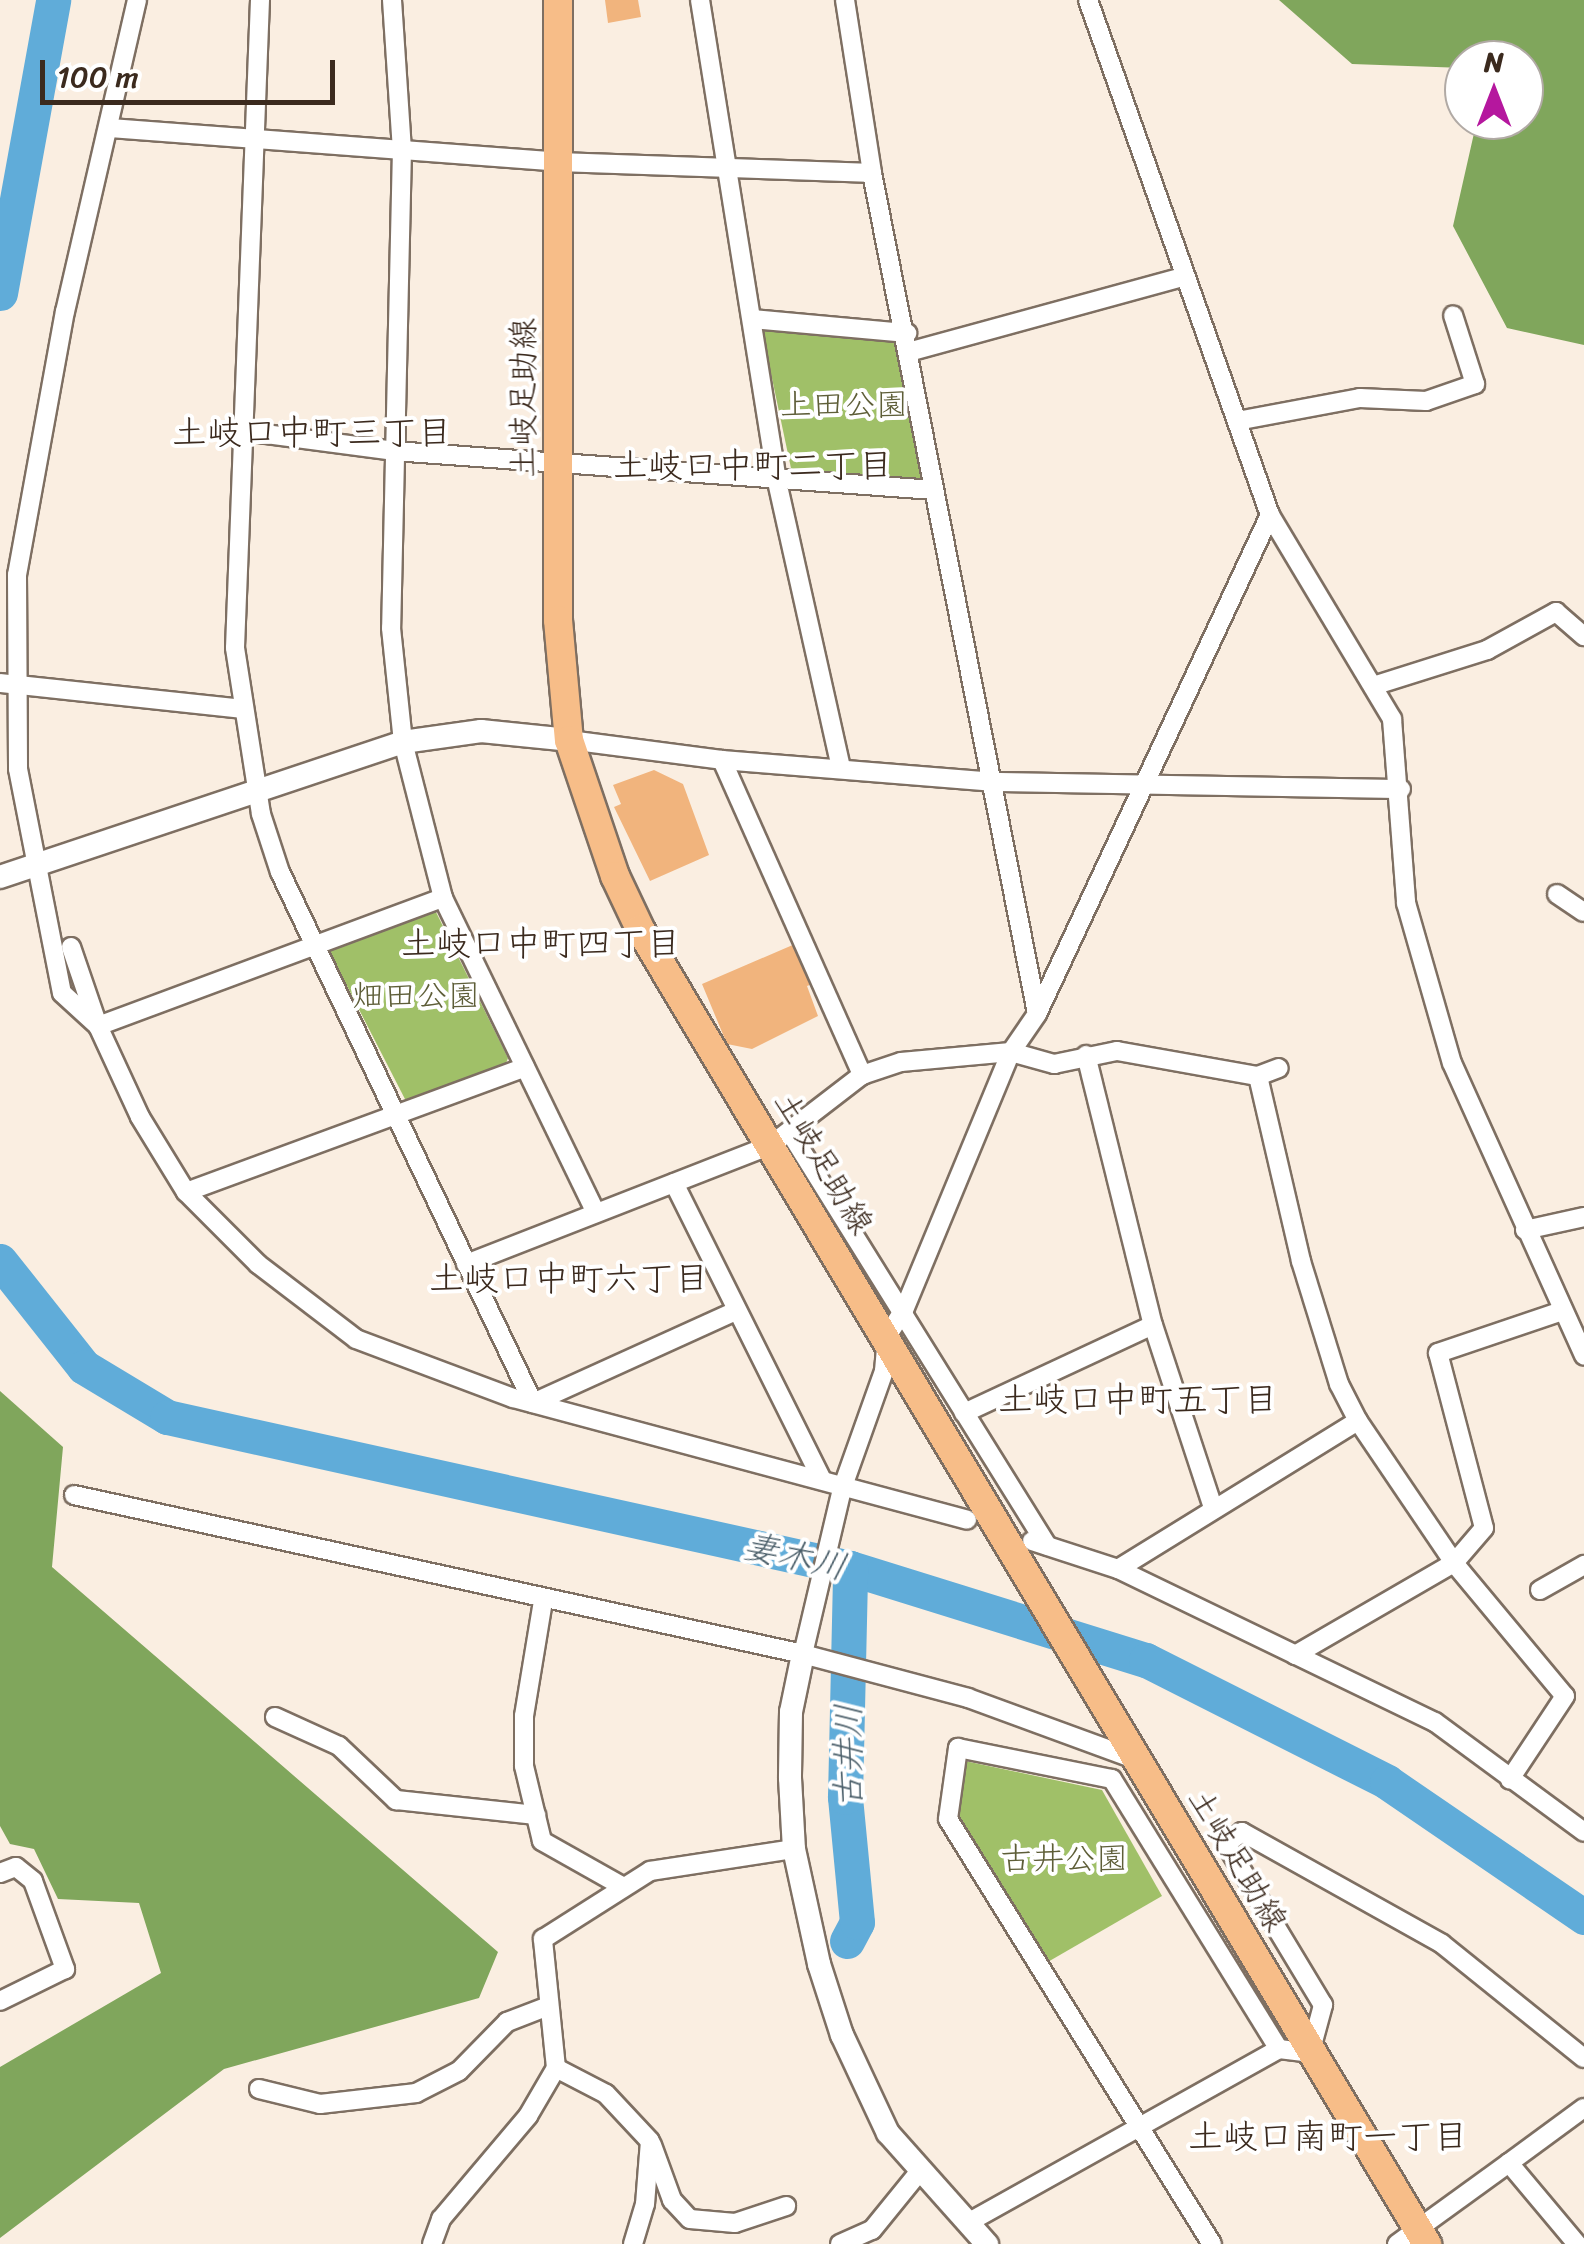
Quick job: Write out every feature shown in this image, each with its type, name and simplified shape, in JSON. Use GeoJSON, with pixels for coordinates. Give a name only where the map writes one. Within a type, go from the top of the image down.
{"type":"FeatureCollection","features":[{"type":"Feature","properties":{"kind":"main road","name":"土岐足助線"},"geometry":{"type":"LineString","coordinates":[[558,0],[558,620],[569,740],[640,929],[781,1140],[887,1336],[1030,1548],[1134,1754],[1310,2053],[1414,2240]]}},
{"type":"Feature","properties":{"kind":"street"},"geometry":{"type":"LineString","coordinates":[[98,1026],[62,992],[17,871],[18,769],[7,684],[26,520],[66,310],[137,0]]}},
{"type":"Feature","properties":{"kind":"street"},"geometry":{"type":"LineString","coordinates":[[260,0],[235,648],[242,709],[258,791],[280,872],[533,1403]]}},
{"type":"Feature","properties":{"kind":"street"},"geometry":{"type":"LineString","coordinates":[[392,0],[402,150],[391,628],[402,742],[443,898],[596,1213]]}},
{"type":"Feature","properties":{"kind":"street"},"geometry":{"type":"LineString","coordinates":[[700,0],[776,477],[841,767]]}},
{"type":"Feature","properties":{"kind":"street"},"geometry":{"type":"LineString","coordinates":[[845,0],[872,174],[909,342],[934,490],[1037,1014]]}},
{"type":"Feature","properties":{"kind":"street"},"geometry":{"type":"LineString","coordinates":[[1088,0],[1137,126],[1183,277],[1270,516],[1392,718],[1402,790],[1406,903],[1452,1063],[1584,1356]]}},
{"type":"Feature","properties":{"kind":"street"},"geometry":{"type":"LineString","coordinates":[[110,128],[560,162],[872,174]]}},
{"type":"Feature","properties":{"kind":"street"},"geometry":{"type":"LineString","coordinates":[[752,320],[909,342],[1183,277]]}},
{"type":"Feature","properties":{"kind":"street"},"geometry":{"type":"LineString","coordinates":[[1237,421],[1360,398],[1426,402],[1475,384],[1453,314]]}},
{"type":"Feature","properties":{"kind":"street"},"geometry":{"type":"LineString","coordinates":[[242,431],[394,451],[934,490]]}},
{"type":"Feature","properties":{"kind":"street"},"geometry":{"type":"LineString","coordinates":[[987,2244],[971,2221],[888,2133],[842,2035],[803,1904],[794,1849],[791,1712],[842,1489],[884,1372],[887,1336],[904,1310],[1011,1052],[1037,1014],[1270,516]]}},
{"type":"Feature","properties":{"kind":"street"},"geometry":{"type":"LineString","coordinates":[[1373,686],[1487,650],[1556,612],[1584,636]]}},
{"type":"Feature","properties":{"kind":"street"},"geometry":{"type":"LineString","coordinates":[[7,684],[242,709]]}},
{"type":"Feature","properties":{"kind":"street"},"geometry":{"type":"LineString","coordinates":[[17,871],[402,742],[482,731],[722,760],[994,782],[1146,788],[1402,790]]}},
{"type":"Feature","properties":{"kind":"street"},"geometry":{"type":"LineString","coordinates":[[722,760],[862,1075]]}},
{"type":"Feature","properties":{"kind":"street"},"geometry":{"type":"LineString","coordinates":[[1557,894],[1584,912]]}},
{"type":"Feature","properties":{"kind":"street"},"geometry":{"type":"LineString","coordinates":[[98,1026],[443,898]]}},
{"type":"Feature","properties":{"kind":"street"},"geometry":{"type":"LineString","coordinates":[[71,947],[98,1026],[140,1117],[186,1192],[258,1264],[356,1339],[533,1403],[967,1520]]}},
{"type":"Feature","properties":{"kind":"street"},"geometry":{"type":"LineString","coordinates":[[466,1264],[781,1140],[862,1075],[928,1056],[1011,1052],[1054,1064],[1086,1055],[1130,1052],[1258,1076],[1278,1068]]}},
{"type":"Feature","properties":{"kind":"street"},"geometry":{"type":"LineString","coordinates":[[1086,1055],[1153,1325],[1213,1508]]}},
{"type":"Feature","properties":{"kind":"street"},"geometry":{"type":"LineString","coordinates":[[186,1192],[525,1068]]}},
{"type":"Feature","properties":{"kind":"street"},"geometry":{"type":"LineString","coordinates":[[1258,1076],[1300,1261],[1339,1384],[1358,1421],[1454,1563],[1565,1696],[1510,1779]]}},
{"type":"Feature","properties":{"kind":"street"},"geometry":{"type":"LineString","coordinates":[[781,1140],[904,1310],[964,1414],[1030,1548],[1118,1569],[1435,1722],[1584,1832]]}},
{"type":"Feature","properties":{"kind":"street"},"geometry":{"type":"LineString","coordinates":[[674,1183],[822,1480]]}},
{"type":"Feature","properties":{"kind":"street"},"geometry":{"type":"LineString","coordinates":[[1524,1230],[1584,1217]]}},
{"type":"Feature","properties":{"kind":"street"},"geometry":{"type":"LineString","coordinates":[[533,1403],[736,1311]]}},
{"type":"Feature","properties":{"kind":"street"},"geometry":{"type":"LineString","coordinates":[[1295,1655],[1454,1563],[1484,1528],[1438,1353],[1562,1311]]}},
{"type":"Feature","properties":{"kind":"street"},"geometry":{"type":"LineString","coordinates":[[964,1414],[1153,1325]]}},
{"type":"Feature","properties":{"kind":"street"},"geometry":{"type":"LineString","coordinates":[[1118,1569],[1358,1421]]}},
{"type":"Feature","properties":{"kind":"street"},"geometry":{"type":"LineString","coordinates":[[74,1495],[543,1602],[805,1647],[1134,1754]]}},
{"type":"Feature","properties":{"kind":"street"},"geometry":{"type":"LineString","coordinates":[[1540,1590],[1584,1565]]}},
{"type":"Feature","properties":{"kind":"street"},"geometry":{"type":"LineString","coordinates":[[543,1602],[524,1716],[524,1766],[542,1842],[622,1886]]}},
{"type":"Feature","properties":{"kind":"street"},"geometry":{"type":"LineString","coordinates":[[274,1717],[340,1746],[396,1800],[536,1815]]}},
{"type":"Feature","properties":{"kind":"street"},"geometry":{"type":"LineString","coordinates":[[1212,2244],[948,1820],[958,1748],[1112,1779],[1279,2049]]}},
{"type":"Feature","properties":{"kind":"street"},"geometry":{"type":"LineString","coordinates":[[971,2221],[1279,2049],[1310,2053],[1322,2005],[1226,1844],[1242,1832],[1442,1944],[1584,2058]]}},
{"type":"Feature","properties":{"kind":"street"},"geometry":{"type":"LineString","coordinates":[[432,2244],[441,2218],[528,2116],[556,2068],[546,2008],[543,1939],[650,1871],[723,1855],[794,1849]]}},
{"type":"Feature","properties":{"kind":"street"},"geometry":{"type":"LineString","coordinates":[[0,1874],[16,1867],[32,1881],[65,1969],[0,2000]]}},
{"type":"Feature","properties":{"kind":"street"},"geometry":{"type":"LineString","coordinates":[[259,2089],[320,2104],[416,2093],[459,2071],[507,2022],[546,2008]]}},
{"type":"Feature","properties":{"kind":"street"},"geometry":{"type":"LineString","coordinates":[[556,2068],[606,2094],[650,2141],[672,2200],[690,2219],[735,2224],[786,2206]]}},
{"type":"Feature","properties":{"kind":"street"},"geometry":{"type":"LineString","coordinates":[[1414,2240],[1584,2108]]}},
{"type":"Feature","properties":{"kind":"street"},"geometry":{"type":"LineString","coordinates":[[632,2244],[645,2204],[650,2141]]}},
{"type":"Feature","properties":{"kind":"street"},"geometry":{"type":"LineString","coordinates":[[1509,2163],[1577,2244]]}},
{"type":"Feature","properties":{"kind":"street"},"geometry":{"type":"LineString","coordinates":[[840,2244],[872,2230],[920,2170]]}},
{"type":"Feature","properties":{"kind":"green space"},"geometry":{"type":"Polygon","coordinates":[[[1279,0],[1584,0],[1584,345],[1507,328],[1453,226],[1472,140],[1544,140],[1544,40],[1444,40],[1444,67],[1352,64],[1279,0]]]}},
{"type":"Feature","properties":{"kind":"green space","name":"上田公園"},"geometry":{"type":"Polygon","coordinates":[[[769,326],[896,338],[928,481],[792,473],[762,331],[769,326]]]}},
{"type":"Feature","properties":{"kind":"green space","name":"畑田公園"},"geometry":{"type":"Polygon","coordinates":[[[434,908],[508,1058],[505,1066],[407,1103],[329,951],[434,908]]]}},
{"type":"Feature","properties":{"kind":"green space"},"geometry":{"type":"Polygon","coordinates":[[[0,1391],[63,1447],[52,1567],[498,1952],[479,1998],[224,2069],[0,2238],[0,2067],[161,1973],[139,1903],[58,1899],[34,1849],[10,1844],[0,1826],[0,1391]]]}},
{"type":"Feature","properties":{"kind":"green space","name":"古井公園"},"geometry":{"type":"Polygon","coordinates":[[[965,1761],[1102,1790],[1162,1896],[1046,1963],[958,1817],[965,1761]]]}},
{"type":"Feature","properties":{"kind":"building"},"geometry":{"type":"Polygon","coordinates":[[[605,0],[638,0],[641,17],[608,23],[605,0]]]}},
{"type":"Feature","properties":{"kind":"building"},"geometry":{"type":"Polygon","coordinates":[[[654,770],[683,784],[709,855],[650,881],[614,807],[621,804],[613,785],[654,770]]]}},
{"type":"Feature","properties":{"kind":"building"},"geometry":{"type":"Polygon","coordinates":[[[795,944],[815,983],[807,986],[818,1016],[752,1049],[727,1044],[702,984],[795,944]]]}},
{"type":"Feature","properties":{"kind":"waterway","name":"妻木川"},"geometry":{"type":"LineString","coordinates":[[0,293],[53,0]]}},
{"type":"Feature","properties":{"kind":"waterway","name":"妻木川"},"geometry":{"type":"LineString","coordinates":[[0,1261],[84,1367],[167,1417],[850,1568],[1146,1660],[1387,1782],[1584,1917]]}},
{"type":"Feature","properties":{"kind":"waterway","name":"古井川"},"geometry":{"type":"LineString","coordinates":[[847,1941],[857,1922],[845,1797],[850,1568]]}},
{"type":"Feature","properties":{"kind":"district","name":"土岐口中町三丁目"},"geometry":{"type":"Point","coordinates":[312,432]}},
{"type":"Feature","properties":{"kind":"district","name":"土岐口中町二丁目"},"geometry":{"type":"Point","coordinates":[753,465]}},
{"type":"Feature","properties":{"kind":"district","name":"土岐口中町四丁目"},"geometry":{"type":"Point","coordinates":[541,943]}},
{"type":"Feature","properties":{"kind":"district","name":"土岐口中町六丁目"},"geometry":{"type":"Point","coordinates":[569,1278]}},
{"type":"Feature","properties":{"kind":"district","name":"土岐口中町五丁目"},"geometry":{"type":"Point","coordinates":[1138,1399]}},
{"type":"Feature","properties":{"kind":"district","name":"土岐口南町一丁目"},"geometry":{"type":"Point","coordinates":[1328,2136]}}]}
